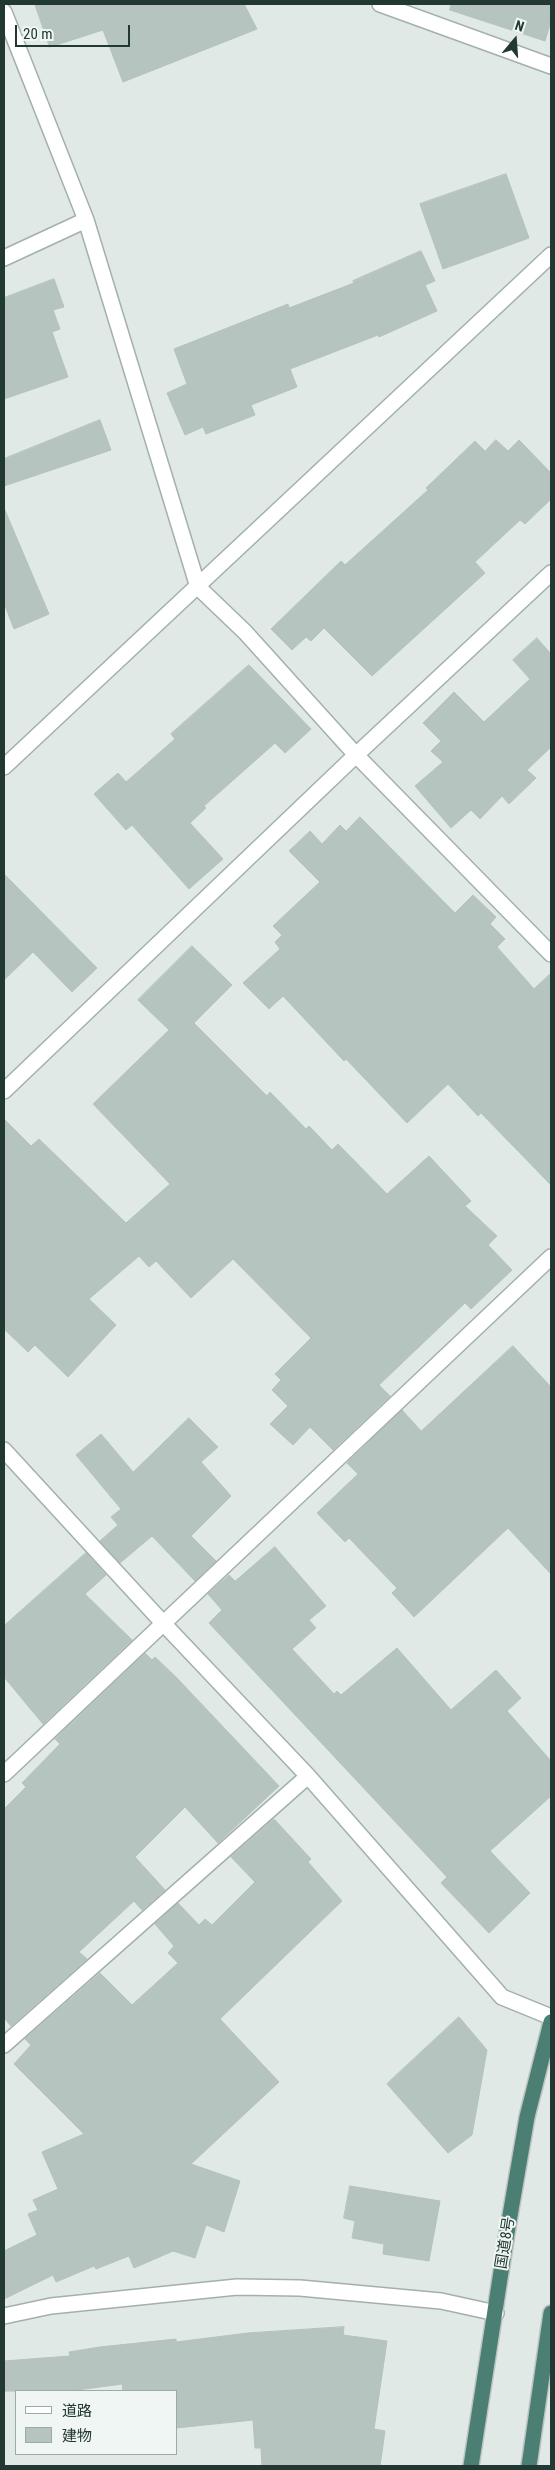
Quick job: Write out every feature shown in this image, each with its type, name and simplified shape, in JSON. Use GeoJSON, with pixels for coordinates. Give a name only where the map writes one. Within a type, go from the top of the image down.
{"type":"FeatureCollection","features":[{"type":"Feature","properties":{"kind":"highway","name":"国道8号"},"geometry":{"type":"LineString","coordinates":[[471,2466],[507,2233],[528,2117],[551,2022]]}},
{"type":"Feature","properties":{"kind":"highway"},"geometry":{"type":"LineString","coordinates":[[529,2466],[551,2321]]}},
{"type":"Feature","properties":{"kind":"street"},"geometry":{"type":"LineString","coordinates":[[380,4],[551,66]]}},
{"type":"Feature","properties":{"kind":"street"},"geometry":{"type":"LineString","coordinates":[[4,12],[86,220],[198,587],[244,632],[356,755],[551,954]]}},
{"type":"Feature","properties":{"kind":"street"},"geometry":{"type":"LineString","coordinates":[[4,258],[86,220]]}},
{"type":"Feature","properties":{"kind":"street"},"geometry":{"type":"LineString","coordinates":[[4,767],[551,255]]}},
{"type":"Feature","properties":{"kind":"street"},"geometry":{"type":"LineString","coordinates":[[4,1091],[356,755],[551,573]]}},
{"type":"Feature","properties":{"kind":"street"},"geometry":{"type":"LineString","coordinates":[[4,1774],[551,1257]]}},
{"type":"Feature","properties":{"kind":"street"},"geometry":{"type":"LineString","coordinates":[[4,1450],[163,1623],[308,1776],[502,1997],[551,2017]]}},
{"type":"Feature","properties":{"kind":"street"},"geometry":{"type":"LineString","coordinates":[[4,2045],[308,1776]]}},
{"type":"Feature","properties":{"kind":"street"},"geometry":{"type":"LineString","coordinates":[[4,2316],[51,2306],[237,2287],[300,2288],[441,2301],[496,2313]]}},
{"type":"Feature","properties":{"kind":"building"},"geometry":{"type":"Polygon","coordinates":[[[35,4],[244,4],[257,29],[123,82],[103,30],[50,47],[35,4]]]}},
{"type":"Feature","properties":{"kind":"building"},"geometry":{"type":"Polygon","coordinates":[[[451,4],[551,4],[551,21],[545,41],[450,10],[451,4]]]}},
{"type":"Feature","properties":{"kind":"building"},"geometry":{"type":"Polygon","coordinates":[[[506,174],[529,238],[443,269],[420,204],[506,174]]]}},
{"type":"Feature","properties":{"kind":"building"},"geometry":{"type":"Polygon","coordinates":[[[421,251],[435,281],[425,285],[437,311],[379,337],[378,335],[290,369],[297,387],[251,405],[255,415],[206,434],[203,427],[185,435],[167,393],[187,384],[174,349],[288,304],[289,308],[354,283],[353,281],[421,251]]]}},
{"type":"Feature","properties":{"kind":"building"},"geometry":{"type":"Polygon","coordinates":[[[54,279],[64,307],[53,310],[60,329],[52,332],[68,377],[4,399],[4,298],[54,279]]]}},
{"type":"Feature","properties":{"kind":"building"},"geometry":{"type":"Polygon","coordinates":[[[100,420],[111,450],[4,486],[4,459],[100,420]]]}},
{"type":"Feature","properties":{"kind":"building"},"geometry":{"type":"Polygon","coordinates":[[[496,440],[508,451],[519,440],[551,473],[551,499],[525,524],[520,520],[475,562],[485,573],[372,676],[324,628],[311,641],[306,637],[292,650],[271,629],[341,561],[345,565],[428,490],[426,488],[475,441],[485,451],[496,440]]]}},
{"type":"Feature","properties":{"kind":"building"},"geometry":{"type":"Polygon","coordinates":[[[4,508],[49,614],[14,629],[4,603],[4,508]]]}},
{"type":"Feature","properties":{"kind":"building"},"geometry":{"type":"Polygon","coordinates":[[[537,638],[551,654],[551,747],[527,770],[536,778],[509,804],[502,796],[480,819],[471,810],[451,828],[415,786],[443,762],[431,751],[441,741],[423,723],[454,692],[484,722],[530,679],[513,660],[537,638]]]}},
{"type":"Feature","properties":{"kind":"building"},"geometry":{"type":"Polygon","coordinates":[[[249,665],[311,729],[285,753],[275,743],[204,806],[206,808],[190,823],[223,859],[189,889],[132,825],[126,830],[94,794],[118,773],[126,782],[175,739],[171,734],[249,665]]]}},
{"type":"Feature","properties":{"kind":"building"},"geometry":{"type":"Polygon","coordinates":[[[360,817],[455,913],[473,895],[496,917],[490,924],[505,939],[497,947],[534,989],[551,973],[551,1185],[481,1113],[478,1116],[448,1084],[407,1123],[346,1059],[344,1061],[283,996],[269,1009],[243,983],[280,949],[275,942],[282,935],[273,926],[320,882],[289,851],[310,831],[322,844],[340,825],[346,831],[360,817]]]}},
{"type":"Feature","properties":{"kind":"building"},"geometry":{"type":"Polygon","coordinates":[[[4,874],[97,968],[72,992],[33,952],[4,980],[4,874]]]}},
{"type":"Feature","properties":{"kind":"building"},"geometry":{"type":"Polygon","coordinates":[[[192,946],[232,985],[194,1023],[267,1096],[270,1092],[306,1129],[309,1126],[332,1150],[338,1144],[387,1194],[429,1156],[471,1201],[465,1206],[497,1236],[488,1245],[512,1270],[471,1309],[465,1303],[379,1385],[390,1396],[333,1450],[310,1427],[293,1445],[270,1424],[288,1406],[272,1390],[281,1380],[275,1374],[311,1338],[233,1259],[191,1298],[156,1261],[149,1267],[139,1256],[89,1299],[116,1325],[68,1377],[35,1345],[28,1352],[4,1329],[4,1119],[31,1146],[39,1139],[126,1223],[170,1184],[93,1104],[169,1030],[138,1000],[192,946]]]}},
{"type":"Feature","properties":{"kind":"building"},"geometry":{"type":"Polygon","coordinates":[[[513,1346],[551,1387],[551,1574],[508,1528],[414,1617],[392,1593],[397,1588],[349,1538],[345,1542],[317,1513],[358,1474],[347,1463],[402,1410],[421,1431],[513,1346]]]}},
{"type":"Feature","properties":{"kind":"building"},"geometry":{"type":"Polygon","coordinates":[[[189,1418],[218,1447],[201,1462],[231,1496],[191,1536],[216,1561],[195,1581],[152,1536],[120,1563],[100,1541],[118,1525],[111,1517],[121,1509],[76,1455],[101,1434],[133,1472],[189,1418]]]}},
{"type":"Feature","properties":{"kind":"building"},"geometry":{"type":"Polygon","coordinates":[[[275,1547],[326,1606],[309,1620],[316,1628],[292,1649],[334,1694],[337,1691],[341,1695],[397,1648],[451,1710],[496,1670],[521,1698],[507,1711],[551,1761],[551,1796],[490,1851],[530,1893],[489,1933],[441,1883],[447,1877],[209,1623],[222,1610],[208,1594],[229,1575],[235,1581],[275,1547]]]}},
{"type":"Feature","properties":{"kind":"building"},"geometry":{"type":"Polygon","coordinates":[[[86,1553],[106,1575],[85,1594],[132,1640],[43,1724],[4,1677],[4,1626],[86,1553]]]}},
{"type":"Feature","properties":{"kind":"building"},"geometry":{"type":"Polygon","coordinates":[[[145,1653],[152,1660],[155,1657],[176,1677],[279,1786],[218,1843],[185,1807],[135,1857],[165,1890],[142,1910],[134,1901],[79,1952],[87,1959],[11,2026],[4,2018],[4,1809],[26,1787],[22,1783],[60,1744],[55,1739],[145,1653]]]}},
{"type":"Feature","properties":{"kind":"building"},"geometry":{"type":"Polygon","coordinates":[[[274,1819],[311,1859],[308,1862],[342,1901],[220,2019],[279,2082],[191,2164],[240,2181],[224,2232],[206,2225],[195,2258],[173,2251],[134,2268],[129,2256],[96,2269],[94,2266],[56,2282],[53,2275],[4,2299],[4,2251],[37,2235],[28,2214],[38,2210],[33,2200],[58,2189],[42,2152],[84,2134],[14,2064],[31,2045],[25,2039],[100,1973],[132,2005],[178,1963],[168,1953],[174,1946],[155,1924],[178,1903],[199,1925],[205,1919],[212,1925],[255,1882],[231,1857],[274,1819]]]}},
{"type":"Feature","properties":{"kind":"building"},"geometry":{"type":"Polygon","coordinates":[[[459,2017],[487,2050],[472,2135],[448,2153],[387,2084],[459,2017]]]}},
{"type":"Feature","properties":{"kind":"building"},"geometry":{"type":"Polygon","coordinates":[[[350,2186],[440,2201],[429,2261],[383,2254],[384,2244],[352,2238],[355,2221],[344,2218],[350,2186]]]}},
{"type":"Feature","properties":{"kind":"building"},"geometry":{"type":"Polygon","coordinates":[[[344,2327],[343,2335],[387,2341],[374,2429],[385,2431],[380,2466],[262,2466],[261,2448],[255,2448],[253,2420],[178,2428],[178,2390],[123,2390],[122,2384],[77,2390],[4,2391],[4,2361],[70,2356],[69,2352],[100,2347],[176,2339],[176,2342],[248,2333],[344,2327]]]}}]}
